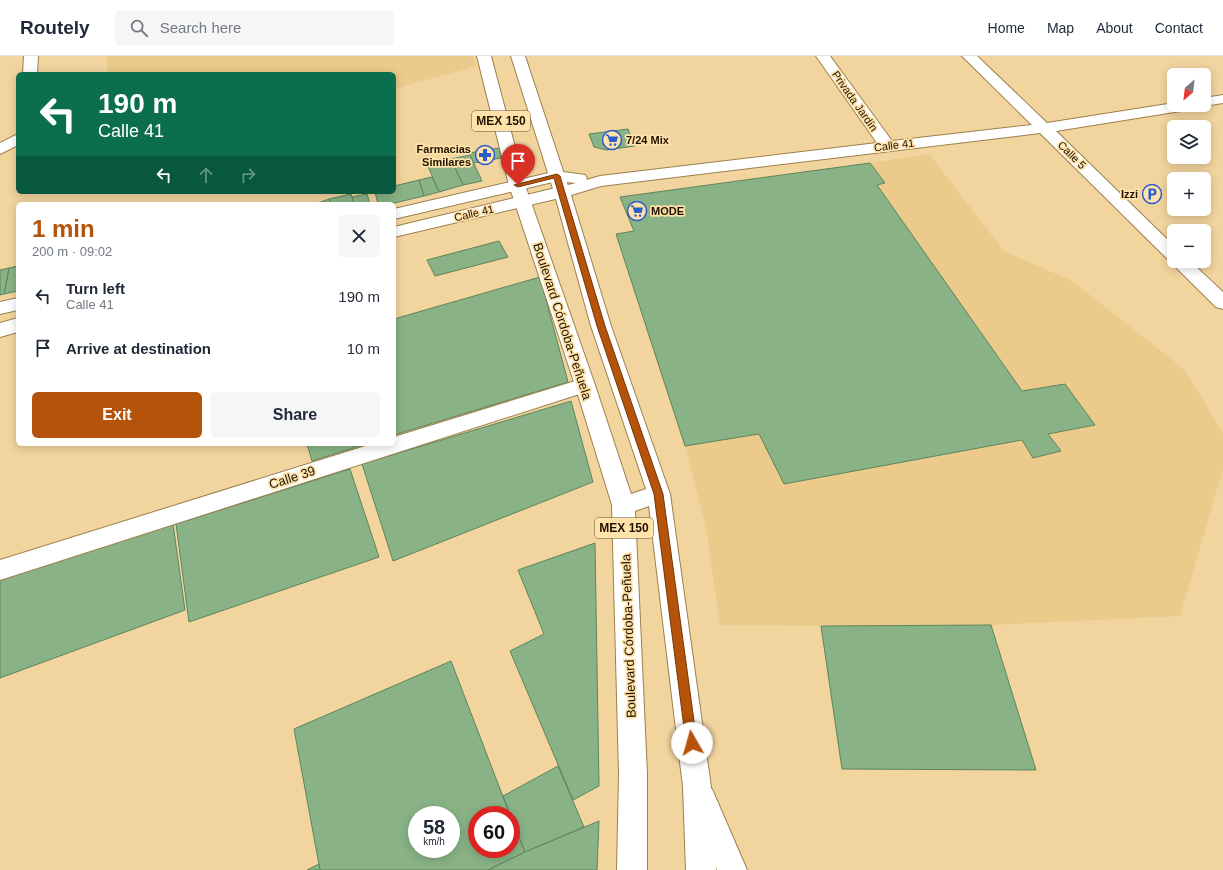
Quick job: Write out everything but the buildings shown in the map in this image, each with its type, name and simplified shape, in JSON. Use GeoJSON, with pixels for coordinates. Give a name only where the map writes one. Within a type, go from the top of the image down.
{"type":"FeatureCollection","features":[{"type":"Feature","properties":{"kind":"street"},"geometry":{"type":"LineString","coordinates":[[30,72],[31,56]]}},
{"type":"Feature","properties":{"kind":"street","name":"Boulevard Córdoba-Peñuela"},"geometry":{"type":"LineString","coordinates":[[484,56],[521,193],[623,505],[633,774],[632,870]]}},
{"type":"Feature","properties":{"kind":"street","name":"MEX 150"},"geometry":{"type":"LineString","coordinates":[[518,56],[559,184],[601,326],[658,494],[697,787],[701,870]]}},
{"type":"Feature","properties":{"kind":"street","name":"Privada Jardín"},"geometry":{"type":"LineString","coordinates":[[823,56],[887,146]]}},
{"type":"Feature","properties":{"kind":"street","name":"Calle 5"},"geometry":{"type":"LineString","coordinates":[[969,56],[1167,249]]}},
{"type":"Feature","properties":{"kind":"street"},"geometry":{"type":"LineString","coordinates":[[1211,101],[1223,99]]}},
{"type":"Feature","properties":{"kind":"street","name":"Calle 41"},"geometry":{"type":"LineString","coordinates":[[396,231],[521,193],[559,184],[600,181],[1044,128],[1167,108]]}},
{"type":"Feature","properties":{"kind":"street"},"geometry":{"type":"LineString","coordinates":[[0,149],[16,139]]}},
{"type":"Feature","properties":{"kind":"street","name":"Calle 41"},"geometry":{"type":"LineString","coordinates":[[396,214],[521,193]]}},
{"type":"Feature","properties":{"kind":"street"},"geometry":{"type":"LineString","coordinates":[[1186,268],[1223,303]]}},
{"type":"Feature","properties":{"kind":"street"},"geometry":{"type":"LineString","coordinates":[[0,308],[16,304]]}},
{"type":"Feature","properties":{"kind":"street"},"geometry":{"type":"LineString","coordinates":[[0,330],[16,326]]}},
{"type":"Feature","properties":{"kind":"street"},"geometry":{"type":"LineString","coordinates":[[566,330],[601,326]]}},
{"type":"Feature","properties":{"kind":"street","name":"Calle 39"},"geometry":{"type":"LineString","coordinates":[[396,445],[585,385]]}},
{"type":"Feature","properties":{"kind":"street","name":"Calle 39"},"geometry":{"type":"LineString","coordinates":[[0,570],[392,446]]}},
{"type":"Feature","properties":{"kind":"street"},"geometry":{"type":"LineString","coordinates":[[623,505],[658,494]]}},
{"type":"Feature","properties":{"kind":"street"},"geometry":{"type":"LineString","coordinates":[[697,787],[732,870]]}},
{"type":"Feature","properties":{"kind":"shaded area"},"geometry":{"type":"Polygon","coordinates":[[[107,56],[473,56],[476,66],[396,88],[396,72],[107,72],[107,56]]]}},
{"type":"Feature","properties":{"kind":"shaded area"},"geometry":{"type":"Polygon","coordinates":[[[929,154],[1004,251],[1072,281],[1184,369],[1223,433],[1223,469],[1180,616],[991,625],[720,625],[706,527],[685,446],[616,234],[633,231],[620,197],[929,154]]]}},
{"type":"Feature","properties":{"kind":"place","name":"7/24 Mix"},"geometry":{"type":"Point","coordinates":[612,140]}},
{"type":"Feature","properties":{"kind":"place","name":"Farmacias Similares"},"geometry":{"type":"Point","coordinates":[485,155]}},
{"type":"Feature","properties":{"kind":"place","name":"Izzi"},"geometry":{"type":"Point","coordinates":[1152,194]}},
{"type":"Feature","properties":{"kind":"place","name":"MODE"},"geometry":{"type":"Point","coordinates":[637,211]}},
{"type":"Feature","properties":{"kind":"route"},"geometry":{"type":"LineString","coordinates":[[518,185],[557,176],[601,326],[658,494],[692,743]]}}]}
